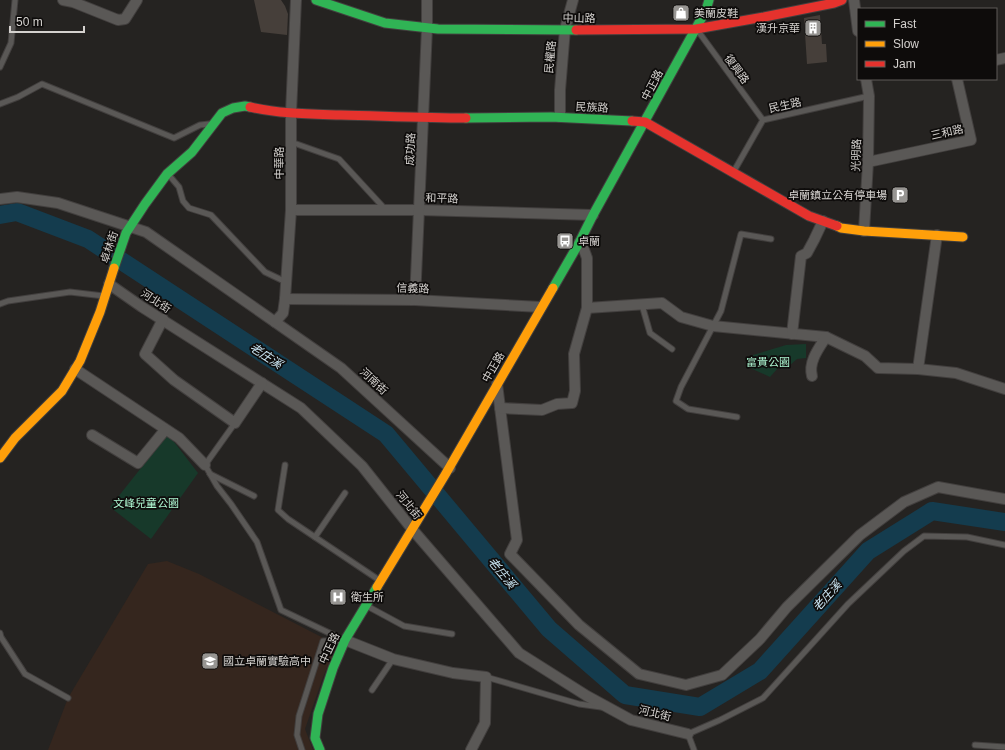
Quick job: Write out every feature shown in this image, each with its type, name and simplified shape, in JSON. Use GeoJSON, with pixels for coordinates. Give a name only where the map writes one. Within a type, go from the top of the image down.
{"type":"FeatureCollection","features":[{"type":"Feature","properties":{"kind":"street"},"geometry":{"type":"LineString","coordinates":[[63,0],[73,2],[118,20],[125,19],[137,0]]}},
{"type":"Feature","properties":{"kind":"street","name":"中華路"},"geometry":{"type":"LineString","coordinates":[[275,322],[283,313],[285,299],[291,210],[291,113],[296,0]]}},
{"type":"Feature","properties":{"kind":"street","name":"中山路"},"geometry":{"type":"LineString","coordinates":[[316,0],[385,23],[427,28],[589,30],[696,29],[764,17],[834,3],[842,0]]}},
{"type":"Feature","properties":{"kind":"street","name":"成功路"},"geometry":{"type":"LineString","coordinates":[[415,300],[424,118],[427,0]]}},
{"type":"Feature","properties":{"kind":"street","name":"民權路"},"geometry":{"type":"LineString","coordinates":[[560,117],[560,90],[565,29],[573,0]]}},
{"type":"Feature","properties":{"kind":"street","name":"中正路"},"geometry":{"type":"LineString","coordinates":[[320,750],[315,738],[318,714],[333,668],[345,640],[447,471],[579,243],[696,29],[706,10],[709,0]]}},
{"type":"Feature","properties":{"kind":"street"},"geometry":{"type":"LineString","coordinates":[[854,0],[857,23]]}},
{"type":"Feature","properties":{"kind":"street","name":"光明路"},"geometry":{"type":"LineString","coordinates":[[864,231],[868,162],[869,96],[866,80]]}},
{"type":"Feature","properties":{"kind":"street","name":"三和路"},"geometry":{"type":"LineString","coordinates":[[868,162],[971,140],[957,80]]}},
{"type":"Feature","properties":{"kind":"street","name":"卓林街"},"geometry":{"type":"LineString","coordinates":[[0,458],[15,438],[62,392],[75,370],[100,312],[126,233],[167,174],[192,152],[222,113],[233,108],[245,106],[268,111],[291,113]]}},
{"type":"Feature","properties":{"kind":"street","name":"民族路"},"geometry":{"type":"LineString","coordinates":[[291,113],[424,118],[560,117],[645,122],[809,216],[841,228],[864,231],[963,237]]}},
{"type":"Feature","properties":{"kind":"street","name":"河南街"},"geometry":{"type":"LineString","coordinates":[[0,199],[17,197],[58,203],[146,232],[342,368],[447,471]]}},
{"type":"Feature","properties":{"kind":"street","name":"和平路"},"geometry":{"type":"LineString","coordinates":[[291,210],[419,210],[593,215]]}},
{"type":"Feature","properties":{"kind":"street"},"geometry":{"type":"LineString","coordinates":[[792,334],[801,256],[807,253],[823,221]]}},
{"type":"Feature","properties":{"kind":"street"},"geometry":{"type":"LineString","coordinates":[[918,369],[937,235]]}},
{"type":"Feature","properties":{"kind":"street"},"geometry":{"type":"LineString","coordinates":[[500,408],[542,410],[557,404],[572,402],[575,391],[574,354],[586,308],[588,276],[587,258],[583,247],[579,243]]}},
{"type":"Feature","properties":{"kind":"street","name":"河北街"},"geometry":{"type":"LineString","coordinates":[[109,284],[301,408],[362,466],[412,529],[519,653],[587,696],[631,720],[688,734]]}},
{"type":"Feature","properties":{"kind":"street","name":"信義路"},"geometry":{"type":"LineString","coordinates":[[285,299],[415,300],[541,307]]}},
{"type":"Feature","properties":{"kind":"street"},"geometry":{"type":"LineString","coordinates":[[586,308],[662,304],[681,317],[714,326],[826,337],[865,356],[878,368],[918,369],[956,373],[1005,389]]}},
{"type":"Feature","properties":{"kind":"street"},"geometry":{"type":"LineString","coordinates":[[163,320],[145,354],[174,380],[235,423],[262,383]]}},
{"type":"Feature","properties":{"kind":"street"},"geometry":{"type":"LineString","coordinates":[[812,376],[811,371],[817,350],[826,337]]}},
{"type":"Feature","properties":{"kind":"street"},"geometry":{"type":"LineString","coordinates":[[75,370],[179,438],[205,465]]}},
{"type":"Feature","properties":{"kind":"street"},"geometry":{"type":"LineString","coordinates":[[497,384],[517,540],[510,554],[579,625],[639,674],[686,684],[722,675],[760,639],[787,607],[860,535],[904,502],[938,487],[1005,499]]}},
{"type":"Feature","properties":{"kind":"street"},"geometry":{"type":"LineString","coordinates":[[92,435],[138,463],[165,430]]}},
{"type":"Feature","properties":{"kind":"street"},"geometry":{"type":"LineString","coordinates":[[345,640],[393,659],[453,672],[486,677],[484,723],[471,750]]}},
{"type":"Feature","properties":{"kind":"lane"},"geometry":{"type":"LineString","coordinates":[[0,65],[11,43],[16,0]]}},
{"type":"Feature","properties":{"kind":"lane","name":"復興路"},"geometry":{"type":"LineString","coordinates":[[696,29],[763,120]]}},
{"type":"Feature","properties":{"kind":"lane"},"geometry":{"type":"LineString","coordinates":[[0,104],[18,97],[42,84],[174,138],[200,125],[213,124]]}},
{"type":"Feature","properties":{"kind":"lane","name":"民生路"},"geometry":{"type":"LineString","coordinates":[[734,172],[763,120],[869,96]]}},
{"type":"Feature","properties":{"kind":"lane"},"geometry":{"type":"LineString","coordinates":[[291,142],[339,159],[386,210]]}},
{"type":"Feature","properties":{"kind":"lane"},"geometry":{"type":"LineString","coordinates":[[167,174],[179,187],[183,201],[189,208],[211,215],[265,272],[286,282]]}},
{"type":"Feature","properties":{"kind":"lane"},"geometry":{"type":"LineString","coordinates":[[737,417],[688,409],[676,401],[681,387],[721,311],[741,234],[771,238]]}},
{"type":"Feature","properties":{"kind":"lane"},"geometry":{"type":"LineString","coordinates":[[0,304],[8,301],[70,292],[105,296]]}},
{"type":"Feature","properties":{"kind":"lane"},"geometry":{"type":"LineString","coordinates":[[642,305],[650,333],[672,349]]}},
{"type":"Feature","properties":{"kind":"lane"},"geometry":{"type":"LineString","coordinates":[[235,423],[205,465],[217,486],[257,542],[282,610],[345,640]]}},
{"type":"Feature","properties":{"kind":"lane"},"geometry":{"type":"LineString","coordinates":[[285,464],[278,510],[288,519],[381,581]]}},
{"type":"Feature","properties":{"kind":"lane"},"geometry":{"type":"LineString","coordinates":[[210,474],[254,496]]}},
{"type":"Feature","properties":{"kind":"lane"},"geometry":{"type":"LineString","coordinates":[[315,537],[345,493]]}},
{"type":"Feature","properties":{"kind":"lane"},"geometry":{"type":"LineString","coordinates":[[694,750],[688,734],[720,720],[763,698],[848,604],[904,551],[924,536],[967,537],[1005,545]]}},
{"type":"Feature","properties":{"kind":"lane"},"geometry":{"type":"LineString","coordinates":[[366,606],[404,626],[452,634]]}},
{"type":"Feature","properties":{"kind":"lane"},"geometry":{"type":"LineString","coordinates":[[0,633],[25,674],[68,698]]}},
{"type":"Feature","properties":{"kind":"lane"},"geometry":{"type":"LineString","coordinates":[[302,750],[297,735],[298,716],[323,642],[345,640]]}},
{"type":"Feature","properties":{"kind":"lane"},"geometry":{"type":"LineString","coordinates":[[372,690],[393,659]]}},
{"type":"Feature","properties":{"kind":"lane"},"geometry":{"type":"LineString","coordinates":[[486,677],[579,704],[608,708]]}},
{"type":"Feature","properties":{"kind":"lane"},"geometry":{"type":"LineString","coordinates":[[975,745],[1005,747]]}},
{"type":"Feature","properties":{"kind":"shaded area","name":"國立卓蘭實驗高中"},"geometry":{"type":"Polygon","coordinates":[[[167,561],[199,574],[337,645],[323,677],[305,729],[313,750],[48,750],[68,698],[148,564],[167,561]]]}},
{"type":"Feature","properties":{"kind":"green space","name":"富貴公園"},"geometry":{"type":"Polygon","coordinates":[[[806,344],[806,358],[797,359],[789,366],[778,368],[770,377],[748,367],[753,355],[786,345],[806,344]]]}},
{"type":"Feature","properties":{"kind":"green space","name":"文峰兒童公園"},"geometry":{"type":"Polygon","coordinates":[[[168,434],[198,473],[151,539],[110,507],[168,434]]]}},
{"type":"Feature","properties":{"kind":"building"},"geometry":{"type":"Polygon","coordinates":[[[254,0],[281,0],[288,14],[287,35],[261,32],[254,0]]]}},
{"type":"Feature","properties":{"kind":"building","name":"漢升京華"},"geometry":{"type":"Polygon","coordinates":[[[820,15],[822,44],[826,44],[827,62],[807,64],[804,18],[820,15]]]}},
{"type":"Feature","properties":{"kind":"waterway","name":"老庄溪"},"geometry":{"type":"LineString","coordinates":[[0,215],[17,212],[88,239],[386,434],[549,629],[625,695],[700,707],[760,671],[868,551],[932,511],[1005,522]]}},
{"type":"Feature","properties":{"kind":"traffic: fast"},"geometry":{"type":"LineString","coordinates":[[316,0],[385,23],[438,29],[576,30]]}},
{"type":"Feature","properties":{"kind":"traffic: fast"},"geometry":{"type":"LineString","coordinates":[[553,288],[706,10],[709,0]]}},
{"type":"Feature","properties":{"kind":"traffic: fast"},"geometry":{"type":"LineString","coordinates":[[114,268],[126,233],[167,174],[192,152],[222,113],[233,108],[245,106],[250,107]]}},
{"type":"Feature","properties":{"kind":"traffic: fast"},"geometry":{"type":"LineString","coordinates":[[466,118],[551,117],[632,121]]}},
{"type":"Feature","properties":{"kind":"traffic: fast"},"geometry":{"type":"LineString","coordinates":[[320,750],[315,738],[318,714],[333,668],[345,640],[377,587]]}},
{"type":"Feature","properties":{"kind":"traffic: slow"},"geometry":{"type":"LineString","coordinates":[[837,226],[841,228],[864,231],[963,237]]}},
{"type":"Feature","properties":{"kind":"traffic: slow"},"geometry":{"type":"LineString","coordinates":[[0,458],[15,438],[62,391],[80,361],[100,312],[114,268]]}},
{"type":"Feature","properties":{"kind":"traffic: slow"},"geometry":{"type":"LineString","coordinates":[[377,587],[445,475],[553,288]]}},
{"type":"Feature","properties":{"kind":"traffic: jam"},"geometry":{"type":"LineString","coordinates":[[576,30],[696,29],[764,17],[834,3],[842,0]]}},
{"type":"Feature","properties":{"kind":"traffic: jam"},"geometry":{"type":"LineString","coordinates":[[250,107],[307,114],[466,118]]}},
{"type":"Feature","properties":{"kind":"traffic: jam"},"geometry":{"type":"LineString","coordinates":[[632,121],[645,122],[809,216],[837,226]]}},
{"type":"Feature","properties":{"kind":"place","name":"美蘭皮鞋"},"geometry":{"type":"Point","coordinates":[681,13]}},
{"type":"Feature","properties":{"kind":"place","name":"漢升京華"},"geometry":{"type":"Point","coordinates":[813,28]}},
{"type":"Feature","properties":{"kind":"place","name":"卓蘭鎮立公有停車場"},"geometry":{"type":"Point","coordinates":[900,195]}},
{"type":"Feature","properties":{"kind":"place","name":"卓蘭"},"geometry":{"type":"Point","coordinates":[565,241]}},
{"type":"Feature","properties":{"kind":"place","name":"衛生所"},"geometry":{"type":"Point","coordinates":[338,597]}},
{"type":"Feature","properties":{"kind":"place","name":"國立卓蘭實驗高中"},"geometry":{"type":"Point","coordinates":[210,661]}}]}
